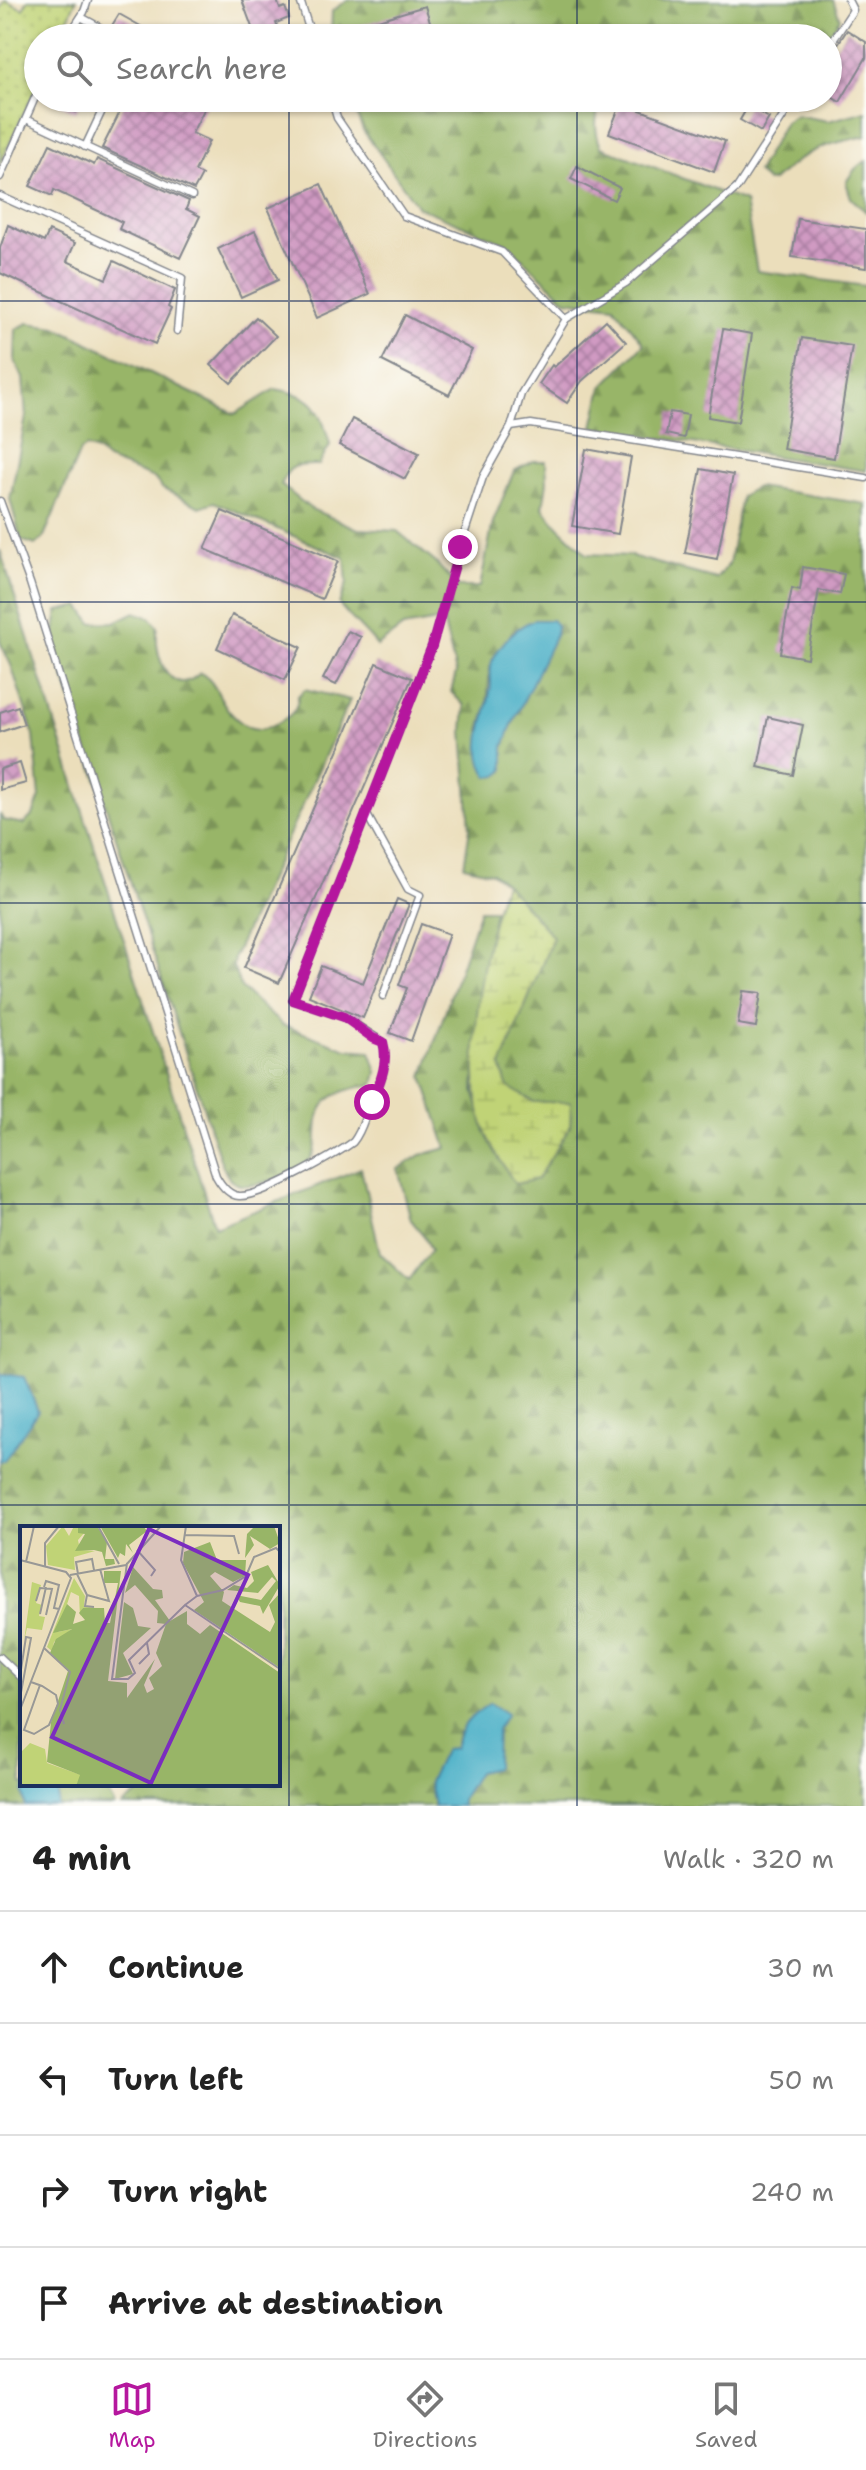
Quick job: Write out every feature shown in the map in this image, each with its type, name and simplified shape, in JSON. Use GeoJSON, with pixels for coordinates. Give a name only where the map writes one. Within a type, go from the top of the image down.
{"type":"FeatureCollection","features":[{"type":"Feature","properties":{"kind":"lane"},"geometry":{"type":"LineString","coordinates":[[76,24],[88,0]]}},
{"type":"Feature","properties":{"kind":"lane"},"geometry":{"type":"LineString","coordinates":[[300,0],[308,24]]}},
{"type":"Feature","properties":{"kind":"lane"},"geometry":{"type":"LineString","coordinates":[[842,27],[853,10],[848,0]]}},
{"type":"Feature","properties":{"kind":"lane"},"geometry":{"type":"LineString","coordinates":[[81,17],[94,24]]}},
{"type":"Feature","properties":{"kind":"lane"},"geometry":{"type":"LineString","coordinates":[[0,177],[29,112]]}},
{"type":"Feature","properties":{"kind":"lane"},"geometry":{"type":"LineString","coordinates":[[85,147],[101,112]]}},
{"type":"Feature","properties":{"kind":"lane"},"geometry":{"type":"LineString","coordinates":[[335,112],[404,216],[502,252],[566,319]]}},
{"type":"Feature","properties":{"kind":"lane"},"geometry":{"type":"LineString","coordinates":[[0,501],[30,583],[216,1176],[228,1191],[238,1196],[259,1193],[353,1142],[361,1133],[383,1073],[386,1053],[383,1042],[344,1017],[293,1000],[432,646],[483,477],[511,427],[521,394],[566,319],[626,283],[737,188],[786,112]]}},
{"type":"Feature","properties":{"kind":"lane"},"geometry":{"type":"LineString","coordinates":[[26,119],[192,196]]}},
{"type":"Feature","properties":{"kind":"lane"},"geometry":{"type":"LineString","coordinates":[[0,196],[182,278],[177,331]]}},
{"type":"Feature","properties":{"kind":"lane"},"geometry":{"type":"LineString","coordinates":[[511,427],[531,424],[866,478]]}},
{"type":"Feature","properties":{"kind":"lane"},"geometry":{"type":"LineString","coordinates":[[366,813],[408,889],[420,895],[383,996]]}},
{"type":"Feature","properties":{"kind":"lane"},"geometry":{"type":"LineString","coordinates":[[0,1657],[20,1676]]}},
{"type":"Feature","properties":{"kind":"green space"},"geometry":{"type":"Polygon","coordinates":[[[5,0],[23,9],[28,0],[76,0],[66,24],[24,24],[25,112],[0,164],[0,9],[5,0]]]}},
{"type":"Feature","properties":{"kind":"green space"},"geometry":{"type":"Polygon","coordinates":[[[348,0],[833,0],[840,18],[836,24],[332,24],[332,11],[348,0]]]}},
{"type":"Feature","properties":{"kind":"green space"},"geometry":{"type":"Polygon","coordinates":[[[866,111],[866,136],[815,150],[773,181],[767,182],[757,172],[785,122],[796,115],[828,121],[866,111]]]}},
{"type":"Feature","properties":{"kind":"green space"},"geometry":{"type":"Polygon","coordinates":[[[356,112],[598,112],[597,134],[601,147],[745,202],[757,271],[866,286],[866,471],[593,427],[602,387],[644,344],[614,306],[566,300],[506,243],[418,207],[363,130],[356,112]]]}},
{"type":"Feature","properties":{"kind":"green space"},"geometry":{"type":"Polygon","coordinates":[[[866,161],[866,212],[851,198],[846,182],[855,169],[866,161]]]}},
{"type":"Feature","properties":{"kind":"green space"},"geometry":{"type":"Polygon","coordinates":[[[28,323],[56,327],[235,414],[275,389],[299,395],[314,405],[319,413],[330,445],[319,465],[291,469],[281,485],[311,509],[358,529],[397,531],[435,562],[458,587],[480,587],[493,522],[514,471],[533,461],[546,461],[543,508],[587,554],[631,556],[716,579],[729,564],[741,496],[757,487],[866,504],[866,1806],[462,1806],[460,1800],[478,1772],[458,1732],[455,1748],[445,1750],[430,1781],[434,1806],[122,1806],[147,1786],[280,1786],[280,1526],[20,1526],[20,1786],[26,1786],[23,1793],[25,1806],[0,1806],[0,1461],[4,1460],[38,1411],[24,1378],[0,1374],[0,814],[3,820],[24,824],[33,815],[40,797],[34,736],[11,665],[0,642],[0,550],[215,1227],[361,1168],[380,1253],[409,1280],[431,1250],[411,1220],[398,1169],[421,1155],[447,1148],[423,1076],[480,910],[495,910],[480,988],[474,1090],[485,1132],[537,1179],[570,1127],[571,1102],[534,1102],[507,1087],[501,1066],[553,937],[505,883],[492,873],[464,866],[470,828],[463,731],[465,706],[451,692],[456,673],[443,620],[403,627],[377,646],[339,604],[347,583],[345,558],[214,502],[200,507],[163,489],[154,478],[107,460],[86,447],[80,451],[43,539],[35,545],[21,540],[10,499],[26,417],[23,378],[15,361],[16,329],[28,323]],[[527,623],[513,632],[494,657],[480,730],[504,770],[504,747],[556,633],[527,623]]]}},
{"type":"Feature","properties":{"kind":"green space"},"geometry":{"type":"Polygon","coordinates":[[[80,606],[92,623],[115,622],[135,612],[151,618],[158,627],[161,661],[172,678],[180,682],[200,673],[207,677],[229,711],[250,727],[267,728],[288,717],[305,689],[350,700],[234,957],[233,967],[241,988],[282,1025],[347,1049],[370,1051],[377,1072],[374,1084],[347,1090],[324,1105],[318,1118],[316,1145],[311,1158],[298,1169],[277,1178],[254,1184],[237,1184],[228,1177],[220,1159],[53,643],[58,611],[80,606]]]}},
{"type":"Feature","properties":{"kind":"green space"},"geometry":{"type":"Polygon","coordinates":[[[505,883],[553,937],[501,1066],[507,1086],[534,1102],[571,1102],[570,1127],[537,1179],[515,1184],[485,1131],[475,1075],[482,972],[505,883]]]}},
{"type":"Feature","properties":{"kind":"green space"},"geometry":{"type":"Polygon","coordinates":[[[59,1786],[104,1786],[115,1806],[57,1806],[59,1786]]]}},
{"type":"Feature","properties":{"kind":"water"},"geometry":{"type":"Polygon","coordinates":[[[534,620],[551,620],[557,626],[556,633],[510,729],[504,747],[504,770],[498,776],[489,777],[480,755],[480,743],[492,662],[510,636],[534,620]]]}},
{"type":"Feature","properties":{"kind":"water"},"geometry":{"type":"Polygon","coordinates":[[[0,1374],[24,1377],[38,1411],[4,1461],[0,1461],[0,1374]]]}},
{"type":"Feature","properties":{"kind":"water"},"geometry":{"type":"Polygon","coordinates":[[[490,1703],[507,1714],[497,1729],[496,1768],[478,1772],[461,1800],[462,1806],[434,1806],[429,1781],[445,1749],[455,1748],[467,1722],[490,1703]]]}},
{"type":"Feature","properties":{"kind":"water"},"geometry":{"type":"Polygon","coordinates":[[[26,1786],[59,1786],[57,1806],[25,1806],[23,1793],[26,1786]]]}},
{"type":"Feature","properties":{"kind":"building"},"geometry":{"type":"Polygon","coordinates":[[[242,0],[277,0],[280,9],[285,7],[289,18],[276,24],[251,24],[242,0]]]}},
{"type":"Feature","properties":{"kind":"building"},"geometry":{"type":"Polygon","coordinates":[[[425,6],[431,24],[364,24],[425,6]]]}},
{"type":"Feature","properties":{"kind":"building"},"geometry":{"type":"Polygon","coordinates":[[[119,14],[137,24],[113,24],[119,14]]]}},
{"type":"Feature","properties":{"kind":"building"},"geometry":{"type":"Polygon","coordinates":[[[847,30],[866,42],[866,58],[842,99],[842,38],[847,30]]]}},
{"type":"Feature","properties":{"kind":"building"},"geometry":{"type":"Polygon","coordinates":[[[120,112],[203,112],[192,133],[209,141],[195,171],[202,175],[194,190],[102,148],[120,112]]]}},
{"type":"Feature","properties":{"kind":"building"},"geometry":{"type":"Polygon","coordinates":[[[617,112],[646,112],[725,141],[714,172],[609,133],[617,112]]]}},
{"type":"Feature","properties":{"kind":"building"},"geometry":{"type":"Polygon","coordinates":[[[745,112],[758,112],[769,118],[761,132],[740,120],[745,112]]]}},
{"type":"Feature","properties":{"kind":"building"},"geometry":{"type":"Polygon","coordinates":[[[50,144],[94,165],[97,159],[189,201],[186,209],[200,216],[180,258],[119,229],[122,222],[54,190],[52,196],[30,186],[50,144]]]}},
{"type":"Feature","properties":{"kind":"building"},"geometry":{"type":"Polygon","coordinates":[[[577,166],[620,188],[614,200],[571,179],[577,166]]]}},
{"type":"Feature","properties":{"kind":"building"},"geometry":{"type":"Polygon","coordinates":[[[321,184],[370,294],[317,318],[268,208],[321,184]]]}},
{"type":"Feature","properties":{"kind":"building"},"geometry":{"type":"Polygon","coordinates":[[[798,219],[866,229],[866,268],[792,257],[798,219]]]}},
{"type":"Feature","properties":{"kind":"building"},"geometry":{"type":"Polygon","coordinates":[[[8,225],[44,242],[49,231],[75,243],[67,261],[106,279],[114,261],[175,290],[168,307],[171,309],[155,344],[0,273],[0,248],[8,225]]]}},
{"type":"Feature","properties":{"kind":"building"},"geometry":{"type":"Polygon","coordinates":[[[255,231],[278,280],[241,297],[218,249],[255,231]]]}},
{"type":"Feature","properties":{"kind":"building"},"geometry":{"type":"Polygon","coordinates":[[[405,315],[472,350],[449,395],[382,361],[405,315]]]}},
{"type":"Feature","properties":{"kind":"building"},"geometry":{"type":"Polygon","coordinates":[[[256,317],[276,336],[231,383],[211,365],[256,317]]]}},
{"type":"Feature","properties":{"kind":"building"},"geometry":{"type":"Polygon","coordinates":[[[606,320],[626,342],[582,381],[567,403],[539,384],[552,365],[554,367],[606,320]]]}},
{"type":"Feature","properties":{"kind":"building"},"geometry":{"type":"Polygon","coordinates":[[[723,329],[752,334],[738,422],[708,417],[723,329]]]}},
{"type":"Feature","properties":{"kind":"building"},"geometry":{"type":"Polygon","coordinates":[[[802,338],[852,346],[834,458],[783,449],[802,338]]]}},
{"type":"Feature","properties":{"kind":"building"},"geometry":{"type":"Polygon","coordinates":[[[670,412],[688,415],[684,438],[666,434],[670,412]]]}},
{"type":"Feature","properties":{"kind":"building"},"geometry":{"type":"Polygon","coordinates":[[[352,419],[419,453],[405,479],[339,445],[352,419]]]}},
{"type":"Feature","properties":{"kind":"building"},"geometry":{"type":"Polygon","coordinates":[[[586,449],[631,457],[618,534],[572,526],[586,449]]]}},
{"type":"Feature","properties":{"kind":"building"},"geometry":{"type":"Polygon","coordinates":[[[701,469],[733,475],[717,559],[685,553],[701,469]]]}},
{"type":"Feature","properties":{"kind":"building"},"geometry":{"type":"Polygon","coordinates":[[[222,511],[338,561],[322,599],[205,549],[222,511]]]}},
{"type":"Feature","properties":{"kind":"building"},"geometry":{"type":"Polygon","coordinates":[[[803,567],[844,574],[840,594],[819,590],[807,658],[780,653],[792,588],[800,590],[803,567]]]}},
{"type":"Feature","properties":{"kind":"building"},"geometry":{"type":"Polygon","coordinates":[[[232,615],[301,647],[285,680],[217,648],[232,615]]]}},
{"type":"Feature","properties":{"kind":"building"},"geometry":{"type":"Polygon","coordinates":[[[348,631],[361,637],[336,685],[323,679],[348,631]]]}},
{"type":"Feature","properties":{"kind":"building"},"geometry":{"type":"Polygon","coordinates":[[[376,663],[412,678],[279,983],[244,968],[376,663]]]}},
{"type":"Feature","properties":{"kind":"building"},"geometry":{"type":"Polygon","coordinates":[[[18,706],[24,724],[0,732],[0,712],[18,706]]]}},
{"type":"Feature","properties":{"kind":"building"},"geometry":{"type":"Polygon","coordinates":[[[768,717],[803,725],[793,775],[758,767],[768,717]]]}},
{"type":"Feature","properties":{"kind":"building"},"geometry":{"type":"Polygon","coordinates":[[[20,763],[26,783],[0,790],[0,769],[20,763]]]}},
{"type":"Feature","properties":{"kind":"building"},"geometry":{"type":"Polygon","coordinates":[[[397,899],[409,904],[363,1018],[309,996],[321,966],[363,983],[397,899]]]}},
{"type":"Feature","properties":{"kind":"building"},"geometry":{"type":"Polygon","coordinates":[[[421,924],[449,934],[411,1041],[390,1033],[407,988],[399,985],[421,924]]]}},
{"type":"Feature","properties":{"kind":"building"},"geometry":{"type":"Polygon","coordinates":[[[743,991],[761,993],[756,1027],[738,1024],[743,991]]]}},
{"type":"Feature","properties":{"kind":"route"},"geometry":{"type":"LineString","coordinates":[[372,1102],[383,1073],[386,1053],[383,1042],[344,1017],[293,1000],[432,646],[460,547]]}}]}
